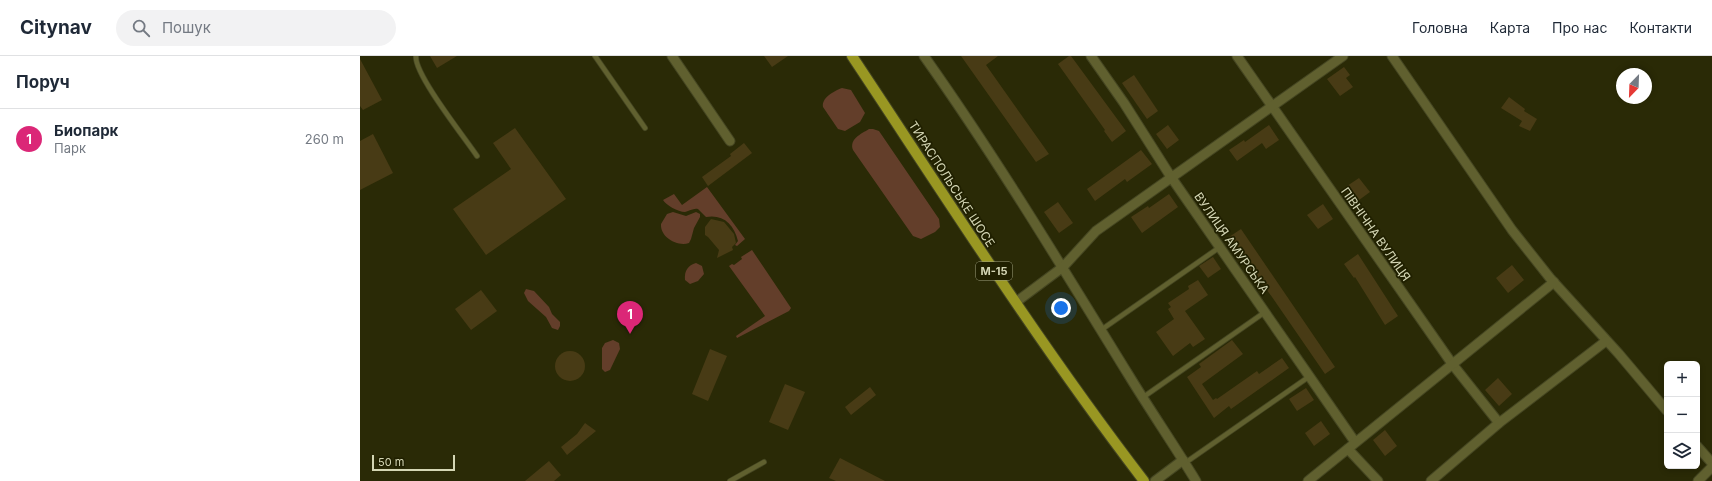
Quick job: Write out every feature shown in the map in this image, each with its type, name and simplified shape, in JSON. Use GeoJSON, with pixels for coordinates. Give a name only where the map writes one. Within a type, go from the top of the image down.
{"type":"FeatureCollection","features":[{"type":"Feature","properties":{"kind":"main road","name":"ТИРАСПОЛЬСЬКЕ ШОСЕ"},"geometry":{"type":"LineString","coordinates":[[852,56],[1016,302],[1097,420],[1144,481]]}},
{"type":"Feature","properties":{"kind":"street"},"geometry":{"type":"LineString","coordinates":[[672,56],[730,141]]}},
{"type":"Feature","properties":{"kind":"street"},"geometry":{"type":"LineString","coordinates":[[924,56],[954,98],[1063,267],[1142,398],[1196,481]]}},
{"type":"Feature","properties":{"kind":"street","name":"ВУЛИЦЯ АМУРСЬКА"},"geometry":{"type":"LineString","coordinates":[[1091,56],[1171,177],[1355,442]]}},
{"type":"Feature","properties":{"kind":"street","name":"ПІВНІЧНА ВУЛИЦЯ"},"geometry":{"type":"LineString","coordinates":[[1237,56],[1453,364],[1499,423]]}},
{"type":"Feature","properties":{"kind":"street"},"geometry":{"type":"LineString","coordinates":[[1016,302],[1063,267],[1096,231],[1343,56]]}},
{"type":"Feature","properties":{"kind":"street"},"geometry":{"type":"LineString","coordinates":[[1392,56],[1512,230],[1554,282],[1664,408]]}},
{"type":"Feature","properties":{"kind":"street"},"geometry":{"type":"LineString","coordinates":[[1308,481],[1554,282]]}},
{"type":"Feature","properties":{"kind":"street"},"geometry":{"type":"LineString","coordinates":[[1431,481],[1499,423],[1606,341]]}},
{"type":"Feature","properties":{"kind":"street"},"geometry":{"type":"LineString","coordinates":[[1348,449],[1378,481]]}},
{"type":"Feature","properties":{"kind":"street"},"geometry":{"type":"LineString","coordinates":[[1700,449],[1712,463]]}},
{"type":"Feature","properties":{"kind":"street"},"geometry":{"type":"LineString","coordinates":[[1155,481],[1184,462]]}},
{"type":"Feature","properties":{"kind":"street"},"geometry":{"type":"LineString","coordinates":[[1698,481],[1712,468]]}},
{"type":"Feature","properties":{"kind":"lane"},"geometry":{"type":"LineString","coordinates":[[416,56],[415,61],[423,78],[477,156]]}},
{"type":"Feature","properties":{"kind":"lane"},"geometry":{"type":"LineString","coordinates":[[595,56],[645,128]]}},
{"type":"Feature","properties":{"kind":"lane"},"geometry":{"type":"LineString","coordinates":[[1101,330],[1220,248]]}},
{"type":"Feature","properties":{"kind":"lane"},"geometry":{"type":"LineString","coordinates":[[1142,398],[1265,312]]}},
{"type":"Feature","properties":{"kind":"lane"},"geometry":{"type":"LineString","coordinates":[[1184,462],[1310,376]]}},
{"type":"Feature","properties":{"kind":"lane"},"geometry":{"type":"LineString","coordinates":[[730,481],[764,462]]}},
{"type":"Feature","properties":{"kind":"shaded area"},"geometry":{"type":"Polygon","coordinates":[[[842,88],[851,90],[865,113],[860,122],[845,131],[838,129],[823,107],[826,98],[842,88]]]}},
{"type":"Feature","properties":{"kind":"shaded area"},"geometry":{"type":"Polygon","coordinates":[[[869,129],[879,131],[939,219],[940,227],[935,232],[921,239],[913,236],[853,150],[852,146],[854,140],[869,129]]]}},
{"type":"Feature","properties":{"kind":"shaded area"},"geometry":{"type":"Polygon","coordinates":[[[707,187],[745,239],[737,246],[735,245],[738,241],[734,230],[731,225],[723,219],[712,216],[706,217],[698,209],[685,212],[679,211],[669,206],[663,200],[674,194],[682,205],[707,187]]]}},
{"type":"Feature","properties":{"kind":"shaded area"},"geometry":{"type":"Polygon","coordinates":[[[673,212],[686,216],[696,212],[700,214],[700,217],[694,228],[689,243],[679,244],[670,240],[663,233],[661,224],[667,214],[673,212]]]}},
{"type":"Feature","properties":{"kind":"shaded area"},"geometry":{"type":"Polygon","coordinates":[[[752,250],[791,308],[789,311],[737,338],[736,336],[765,316],[729,266],[732,264],[734,265],[742,259],[741,257],[752,250]]]}},
{"type":"Feature","properties":{"kind":"shaded area"},"geometry":{"type":"Polygon","coordinates":[[[696,263],[702,266],[704,274],[698,281],[690,284],[685,280],[685,274],[689,267],[696,263]]]}},
{"type":"Feature","properties":{"kind":"shaded area"},"geometry":{"type":"Polygon","coordinates":[[[526,289],[534,291],[549,307],[552,314],[560,322],[558,330],[552,328],[546,317],[528,301],[524,293],[526,289]]]}},
{"type":"Feature","properties":{"kind":"shaded area"},"geometry":{"type":"Polygon","coordinates":[[[613,340],[619,343],[620,349],[610,370],[605,372],[602,369],[602,348],[605,343],[613,340]]]}},
{"type":"Feature","properties":{"kind":"building"},"geometry":{"type":"Polygon","coordinates":[[[430,56],[457,56],[437,68],[430,56]]]}},
{"type":"Feature","properties":{"kind":"building"},"geometry":{"type":"Polygon","coordinates":[[[764,56],[788,56],[772,67],[764,56]]]}},
{"type":"Feature","properties":{"kind":"building"},"geometry":{"type":"Polygon","coordinates":[[[961,56],[998,56],[986,65],[1049,154],[1036,162],[961,56]]]}},
{"type":"Feature","properties":{"kind":"building"},"geometry":{"type":"Polygon","coordinates":[[[1071,56],[1126,131],[1112,142],[1058,64],[1071,56]]]}},
{"type":"Feature","properties":{"kind":"building"},"geometry":{"type":"Polygon","coordinates":[[[360,59],[382,100],[363,110],[360,106],[360,59]]]}},
{"type":"Feature","properties":{"kind":"building"},"geometry":{"type":"Polygon","coordinates":[[[1344,67],[1350,75],[1346,78],[1353,87],[1340,96],[1327,79],[1344,67]]]}},
{"type":"Feature","properties":{"kind":"building"},"geometry":{"type":"Polygon","coordinates":[[[1134,75],[1158,111],[1147,119],[1122,83],[1134,75]]]}},
{"type":"Feature","properties":{"kind":"building"},"geometry":{"type":"Polygon","coordinates":[[[1509,97],[1525,109],[1524,111],[1537,119],[1530,131],[1519,126],[1522,121],[1501,108],[1509,97]]]}},
{"type":"Feature","properties":{"kind":"building"},"geometry":{"type":"Polygon","coordinates":[[[1168,125],[1179,140],[1167,149],[1156,134],[1168,125]]]}},
{"type":"Feature","properties":{"kind":"building"},"geometry":{"type":"Polygon","coordinates":[[[1269,125],[1279,140],[1266,149],[1262,143],[1237,161],[1229,150],[1244,140],[1245,142],[1269,125]]]}},
{"type":"Feature","properties":{"kind":"building"},"geometry":{"type":"Polygon","coordinates":[[[515,128],[566,199],[486,255],[453,209],[511,169],[493,143],[515,128]]]}},
{"type":"Feature","properties":{"kind":"building"},"geometry":{"type":"Polygon","coordinates":[[[373,134],[393,173],[360,190],[360,141],[373,134]]]}},
{"type":"Feature","properties":{"kind":"building"},"geometry":{"type":"Polygon","coordinates":[[[744,143],[752,153],[708,186],[702,177],[731,156],[730,154],[744,143]]]}},
{"type":"Feature","properties":{"kind":"building"},"geometry":{"type":"Polygon","coordinates":[[[1141,150],[1152,164],[1127,182],[1125,179],[1095,201],[1087,189],[1141,150]]]}},
{"type":"Feature","properties":{"kind":"building"},"geometry":{"type":"Polygon","coordinates":[[[1359,178],[1370,192],[1355,203],[1344,188],[1359,178]]]}},
{"type":"Feature","properties":{"kind":"building"},"geometry":{"type":"Polygon","coordinates":[[[1169,194],[1178,207],[1142,233],[1131,217],[1148,206],[1149,208],[1169,194]]]}},
{"type":"Feature","properties":{"kind":"building"},"geometry":{"type":"Polygon","coordinates":[[[1058,202],[1073,223],[1059,233],[1044,212],[1058,202]]]}},
{"type":"Feature","properties":{"kind":"building"},"geometry":{"type":"Polygon","coordinates":[[[1323,204],[1333,219],[1318,229],[1307,215],[1323,204]]]}},
{"type":"Feature","properties":{"kind":"building"},"geometry":{"type":"Polygon","coordinates":[[[711,219],[724,222],[734,234],[736,243],[732,247],[733,250],[717,258],[719,250],[705,235],[705,227],[711,219]]]}},
{"type":"Feature","properties":{"kind":"building"},"geometry":{"type":"Polygon","coordinates":[[[1241,229],[1335,367],[1325,374],[1272,297],[1255,274],[1254,275],[1229,237],[1241,229]]]}},
{"type":"Feature","properties":{"kind":"building"},"geometry":{"type":"Polygon","coordinates":[[[1358,254],[1398,316],[1385,325],[1355,277],[1354,278],[1344,264],[1358,254]]]}},
{"type":"Feature","properties":{"kind":"building"},"geometry":{"type":"Polygon","coordinates":[[[1213,257],[1221,269],[1208,278],[1199,266],[1213,257]]]}},
{"type":"Feature","properties":{"kind":"building"},"geometry":{"type":"Polygon","coordinates":[[[1512,265],[1524,280],[1508,293],[1496,278],[1512,265]]]}},
{"type":"Feature","properties":{"kind":"building"},"geometry":{"type":"Polygon","coordinates":[[[1198,280],[1208,295],[1185,311],[1205,339],[1193,347],[1190,343],[1173,356],[1156,332],[1174,319],[1168,309],[1171,307],[1168,303],[1189,289],[1188,286],[1198,280]]]}},
{"type":"Feature","properties":{"kind":"building"},"geometry":{"type":"Polygon","coordinates":[[[481,290],[497,311],[471,330],[455,309],[481,290]]]}},
{"type":"Feature","properties":{"kind":"building"},"geometry":{"type":"Polygon","coordinates":[[[1232,340],[1243,354],[1202,384],[1213,400],[1216,398],[1217,399],[1257,371],[1259,374],[1282,358],[1289,368],[1231,409],[1229,406],[1214,418],[1187,377],[1201,367],[1199,364],[1232,340]]]}},
{"type":"Feature","properties":{"kind":"building"},"geometry":{"type":"Polygon","coordinates":[[[710,349],[727,356],[708,401],[692,394],[710,349]]]}},
{"type":"Feature","properties":{"kind":"building"},"geometry":{"type":"Polygon","coordinates":[[[570,351],[581,355],[585,366],[581,377],[570,381],[559,377],[555,366],[559,355],[570,351]]]}},
{"type":"Feature","properties":{"kind":"building"},"geometry":{"type":"Polygon","coordinates":[[[1498,378],[1512,394],[1499,406],[1485,390],[1498,378]]]}},
{"type":"Feature","properties":{"kind":"building"},"geometry":{"type":"Polygon","coordinates":[[[785,384],[805,392],[788,430],[769,422],[785,384]]]}},
{"type":"Feature","properties":{"kind":"building"},"geometry":{"type":"Polygon","coordinates":[[[870,387],[876,395],[851,415],[845,407],[870,387]]]}},
{"type":"Feature","properties":{"kind":"building"},"geometry":{"type":"Polygon","coordinates":[[[1306,388],[1314,400],[1297,411],[1289,399],[1306,388]]]}},
{"type":"Feature","properties":{"kind":"building"},"geometry":{"type":"Polygon","coordinates":[[[1321,421],[1330,434],[1314,446],[1305,433],[1321,421]]]}},
{"type":"Feature","properties":{"kind":"building"},"geometry":{"type":"Polygon","coordinates":[[[585,423],[596,431],[567,455],[561,447],[577,434],[585,423]]]}},
{"type":"Feature","properties":{"kind":"building"},"geometry":{"type":"Polygon","coordinates":[[[1385,430],[1397,446],[1385,456],[1373,440],[1385,430]]]}},
{"type":"Feature","properties":{"kind":"building"},"geometry":{"type":"Polygon","coordinates":[[[840,458],[885,481],[836,481],[829,478],[840,458]]]}},
{"type":"Feature","properties":{"kind":"building"},"geometry":{"type":"Polygon","coordinates":[[[549,461],[561,475],[554,481],[525,481],[549,461]]]}},
{"type":"Feature","properties":{"kind":"place","name":"Биопарк"},"geometry":{"type":"Point","coordinates":[630,334]}}]}
